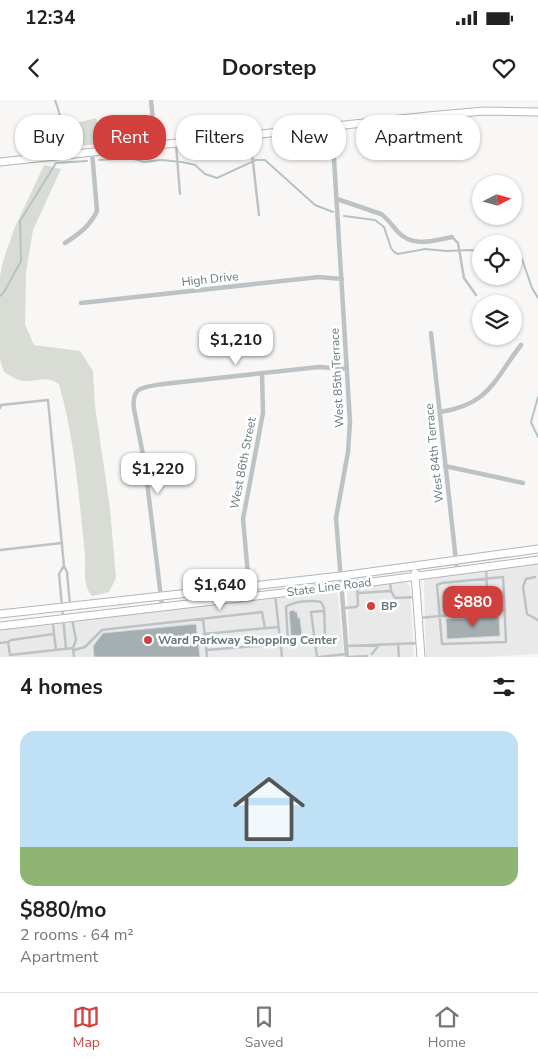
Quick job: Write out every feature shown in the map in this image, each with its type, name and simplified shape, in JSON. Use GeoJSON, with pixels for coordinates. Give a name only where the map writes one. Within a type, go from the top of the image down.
{"type":"FeatureCollection","features":[{"type":"Feature","properties":{"kind":"main road"},"geometry":{"type":"LineString","coordinates":[[346,125],[484,112],[538,112]]}},
{"type":"Feature","properties":{"kind":"main road"},"geometry":{"type":"LineString","coordinates":[[166,144],[176,143]]}},
{"type":"Feature","properties":{"kind":"main road"},"geometry":{"type":"LineString","coordinates":[[0,162],[92,152]]}},
{"type":"Feature","properties":{"kind":"main road","name":"State Line Road"},"geometry":{"type":"LineString","coordinates":[[0,626],[389,580],[456,560],[538,549]]}},
{"type":"Feature","properties":{"kind":"main road","name":"State Line Road"},"geometry":{"type":"LineString","coordinates":[[0,614],[341,576],[457,570],[538,560]]}},
{"type":"Feature","properties":{"kind":"main road"},"geometry":{"type":"LineString","coordinates":[[415,571],[421,657]]}},
{"type":"Feature","properties":{"kind":"street"},"geometry":{"type":"LineString","coordinates":[[151,100],[152,115]]}},
{"type":"Feature","properties":{"kind":"street"},"geometry":{"type":"LineString","coordinates":[[64,243],[82,232],[97,211],[92,152]]}},
{"type":"Feature","properties":{"kind":"street","name":"West 85th Terrace"},"geometry":{"type":"LineString","coordinates":[[334,160],[350,435],[336,518],[348,656]]}},
{"type":"Feature","properties":{"kind":"street"},"geometry":{"type":"LineString","coordinates":[[337,199],[381,214],[398,232],[414,242],[452,237]]}},
{"type":"Feature","properties":{"kind":"street","name":"High Drive"},"geometry":{"type":"LineString","coordinates":[[81,303],[319,277],[342,279]]}},
{"type":"Feature","properties":{"kind":"street","name":"West 84th Terrace"},"geometry":{"type":"LineString","coordinates":[[431,333],[457,570]]}},
{"type":"Feature","properties":{"kind":"street"},"geometry":{"type":"LineString","coordinates":[[440,412],[459,408],[480,398],[489,390],[521,345]]}},
{"type":"Feature","properties":{"kind":"street"},"geometry":{"type":"LineString","coordinates":[[162,606],[145,465],[134,409],[133,400],[135,394],[146,386],[320,367],[347,369]]}},
{"type":"Feature","properties":{"kind":"street","name":"West 86th Street"},"geometry":{"type":"LineString","coordinates":[[249,586],[242,519],[263,412],[262,373]]}},
{"type":"Feature","properties":{"kind":"street"},"geometry":{"type":"LineString","coordinates":[[446,466],[524,483]]}},
{"type":"Feature","properties":{"kind":"lane"},"geometry":{"type":"LineString","coordinates":[[177,160],[180,194]]}},
{"type":"Feature","properties":{"kind":"lane"},"geometry":{"type":"LineString","coordinates":[[252,160],[259,216]]}},
{"type":"Feature","properties":{"kind":"lane"},"geometry":{"type":"LineString","coordinates":[[452,237],[460,248],[459,255],[464,278],[476,295]]}},
{"type":"Feature","properties":{"kind":"lane"},"geometry":{"type":"LineString","coordinates":[[0,408],[1,405],[48,400],[64,566],[67,572],[70,607]]}},
{"type":"Feature","properties":{"kind":"lane"},"geometry":{"type":"LineString","coordinates":[[0,550],[62,543]]}},
{"type":"Feature","properties":{"kind":"lane"},"geometry":{"type":"LineString","coordinates":[[64,566],[59,574],[66,648]]}},
{"type":"Feature","properties":{"kind":"lane"},"geometry":{"type":"LineString","coordinates":[[486,566],[488,611]]}},
{"type":"Feature","properties":{"kind":"lane"},"geometry":{"type":"LineString","coordinates":[[503,577],[506,642],[442,644],[437,585],[486,579],[503,577]]}},
{"type":"Feature","properties":{"kind":"lane"},"geometry":{"type":"LineString","coordinates":[[535,578],[526,579],[523,587],[527,614],[538,620]]}},
{"type":"Feature","properties":{"kind":"lane"},"geometry":{"type":"LineString","coordinates":[[389,580],[391,591],[396,598],[417,597]]}},
{"type":"Feature","properties":{"kind":"lane"},"geometry":{"type":"LineString","coordinates":[[343,608],[356,607],[358,605],[357,584]]}},
{"type":"Feature","properties":{"kind":"lane"},"geometry":{"type":"LineString","coordinates":[[358,593],[391,591]]}},
{"type":"Feature","properties":{"kind":"lane"},"geometry":{"type":"LineString","coordinates":[[275,594],[282,657]]}},
{"type":"Feature","properties":{"kind":"lane"},"geometry":{"type":"LineString","coordinates":[[206,650],[314,641],[323,639],[325,636],[321,602],[288,605],[285,610],[288,643]]}},
{"type":"Feature","properties":{"kind":"lane"},"geometry":{"type":"LineString","coordinates":[[419,618],[505,610]]}},
{"type":"Feature","properties":{"kind":"lane"},"geometry":{"type":"LineString","coordinates":[[323,611],[311,612],[318,657],[365,655]]}},
{"type":"Feature","properties":{"kind":"lane"},"geometry":{"type":"LineString","coordinates":[[8,642],[10,656],[66,648],[74,649],[85,647],[102,630],[262,612],[264,628]]}},
{"type":"Feature","properties":{"kind":"lane"},"geometry":{"type":"LineString","coordinates":[[72,617],[76,640],[74,657]]}},
{"type":"Feature","properties":{"kind":"lane"},"geometry":{"type":"LineString","coordinates":[[203,619],[207,657]]}},
{"type":"Feature","properties":{"kind":"lane"},"geometry":{"type":"LineString","coordinates":[[53,624],[56,650]]}},
{"type":"Feature","properties":{"kind":"lane"},"geometry":{"type":"LineString","coordinates":[[204,634],[278,627]]}},
{"type":"Feature","properties":{"kind":"lane"},"geometry":{"type":"LineString","coordinates":[[0,643],[54,634]]}},
{"type":"Feature","properties":{"kind":"lane"},"geometry":{"type":"LineString","coordinates":[[346,646],[420,643]]}},
{"type":"Feature","properties":{"kind":"lane"},"geometry":{"type":"LineString","coordinates":[[398,644],[399,657]]}},
{"type":"Feature","properties":{"kind":"lane"},"geometry":{"type":"LineString","coordinates":[[372,653],[379,646]]}},
{"type":"Feature","properties":{"kind":"shaded area"},"geometry":{"type":"Polygon","coordinates":[[[93,119],[93,145],[83,145],[83,121],[93,119]]]}},
{"type":"Feature","properties":{"kind":"shaded area"},"geometry":{"type":"Polygon","coordinates":[[[44,165],[61,169],[33,230],[26,273],[25,324],[34,345],[80,351],[93,371],[95,406],[110,508],[116,578],[109,592],[92,596],[87,587],[85,577],[85,556],[76,469],[59,384],[45,379],[18,380],[4,372],[0,360],[0,276],[3,261],[15,227],[44,165]]]}},
{"type":"Feature","properties":{"kind":"shaded area"},"geometry":{"type":"Polygon","coordinates":[[[538,564],[538,654],[486,657],[426,657],[424,580],[427,578],[538,564]]]}},
{"type":"Feature","properties":{"kind":"shaded area"},"geometry":{"type":"Polygon","coordinates":[[[407,583],[410,587],[414,657],[350,657],[347,591],[352,588],[407,583]]]}},
{"type":"Feature","properties":{"kind":"shaded area","name":"Ward Parkway Shopping Center"},"geometry":{"type":"Polygon","coordinates":[[[337,587],[344,657],[0,657],[0,628],[337,587]]]}},
{"type":"Feature","properties":{"kind":"building"},"geometry":{"type":"Polygon","coordinates":[[[476,588],[478,604],[451,608],[449,592],[476,588]]]}},
{"type":"Feature","properties":{"kind":"building"},"geometry":{"type":"Polygon","coordinates":[[[294,610],[297,612],[298,618],[300,618],[302,635],[291,636],[289,612],[294,610]]]}},
{"type":"Feature","properties":{"kind":"building"},"geometry":{"type":"Polygon","coordinates":[[[499,616],[500,636],[447,639],[446,619],[499,616]]]}},
{"type":"Feature","properties":{"kind":"building","name":"Ward Parkway Shopping Center"},"geometry":{"type":"Polygon","coordinates":[[[196,624],[200,657],[94,657],[93,646],[103,633],[196,624]]]}},
{"type":"Feature","properties":{"kind":"waterway"},"geometry":{"type":"LineString","coordinates":[[55,100],[60,115]]}},
{"type":"Feature","properties":{"kind":"waterway"},"geometry":{"type":"LineString","coordinates":[[138,160],[144,162],[161,160]]}},
{"type":"Feature","properties":{"kind":"waterway"},"geometry":{"type":"LineString","coordinates":[[161,160],[195,165],[205,174],[217,178],[256,160],[265,160],[315,205],[333,212]]}},
{"type":"Feature","properties":{"kind":"waterway"},"geometry":{"type":"LineString","coordinates":[[0,296],[21,261],[20,221],[56,163],[87,161]]}},
{"type":"Feature","properties":{"kind":"waterway"},"geometry":{"type":"LineString","coordinates":[[344,216],[375,220],[384,227],[391,248],[398,254],[425,249],[472,250]]}},
{"type":"Feature","properties":{"kind":"waterway"},"geometry":{"type":"LineString","coordinates":[[522,259],[532,288],[538,298]]}},
{"type":"Feature","properties":{"kind":"waterway"},"geometry":{"type":"LineString","coordinates":[[538,397],[531,422],[538,437]]}},
{"type":"Feature","properties":{"kind":"place","name":"BP"},"geometry":{"type":"Point","coordinates":[371,606]}},
{"type":"Feature","properties":{"kind":"place","name":"Ward Parkway Shopping Center"},"geometry":{"type":"Point","coordinates":[148,640]}}]}
